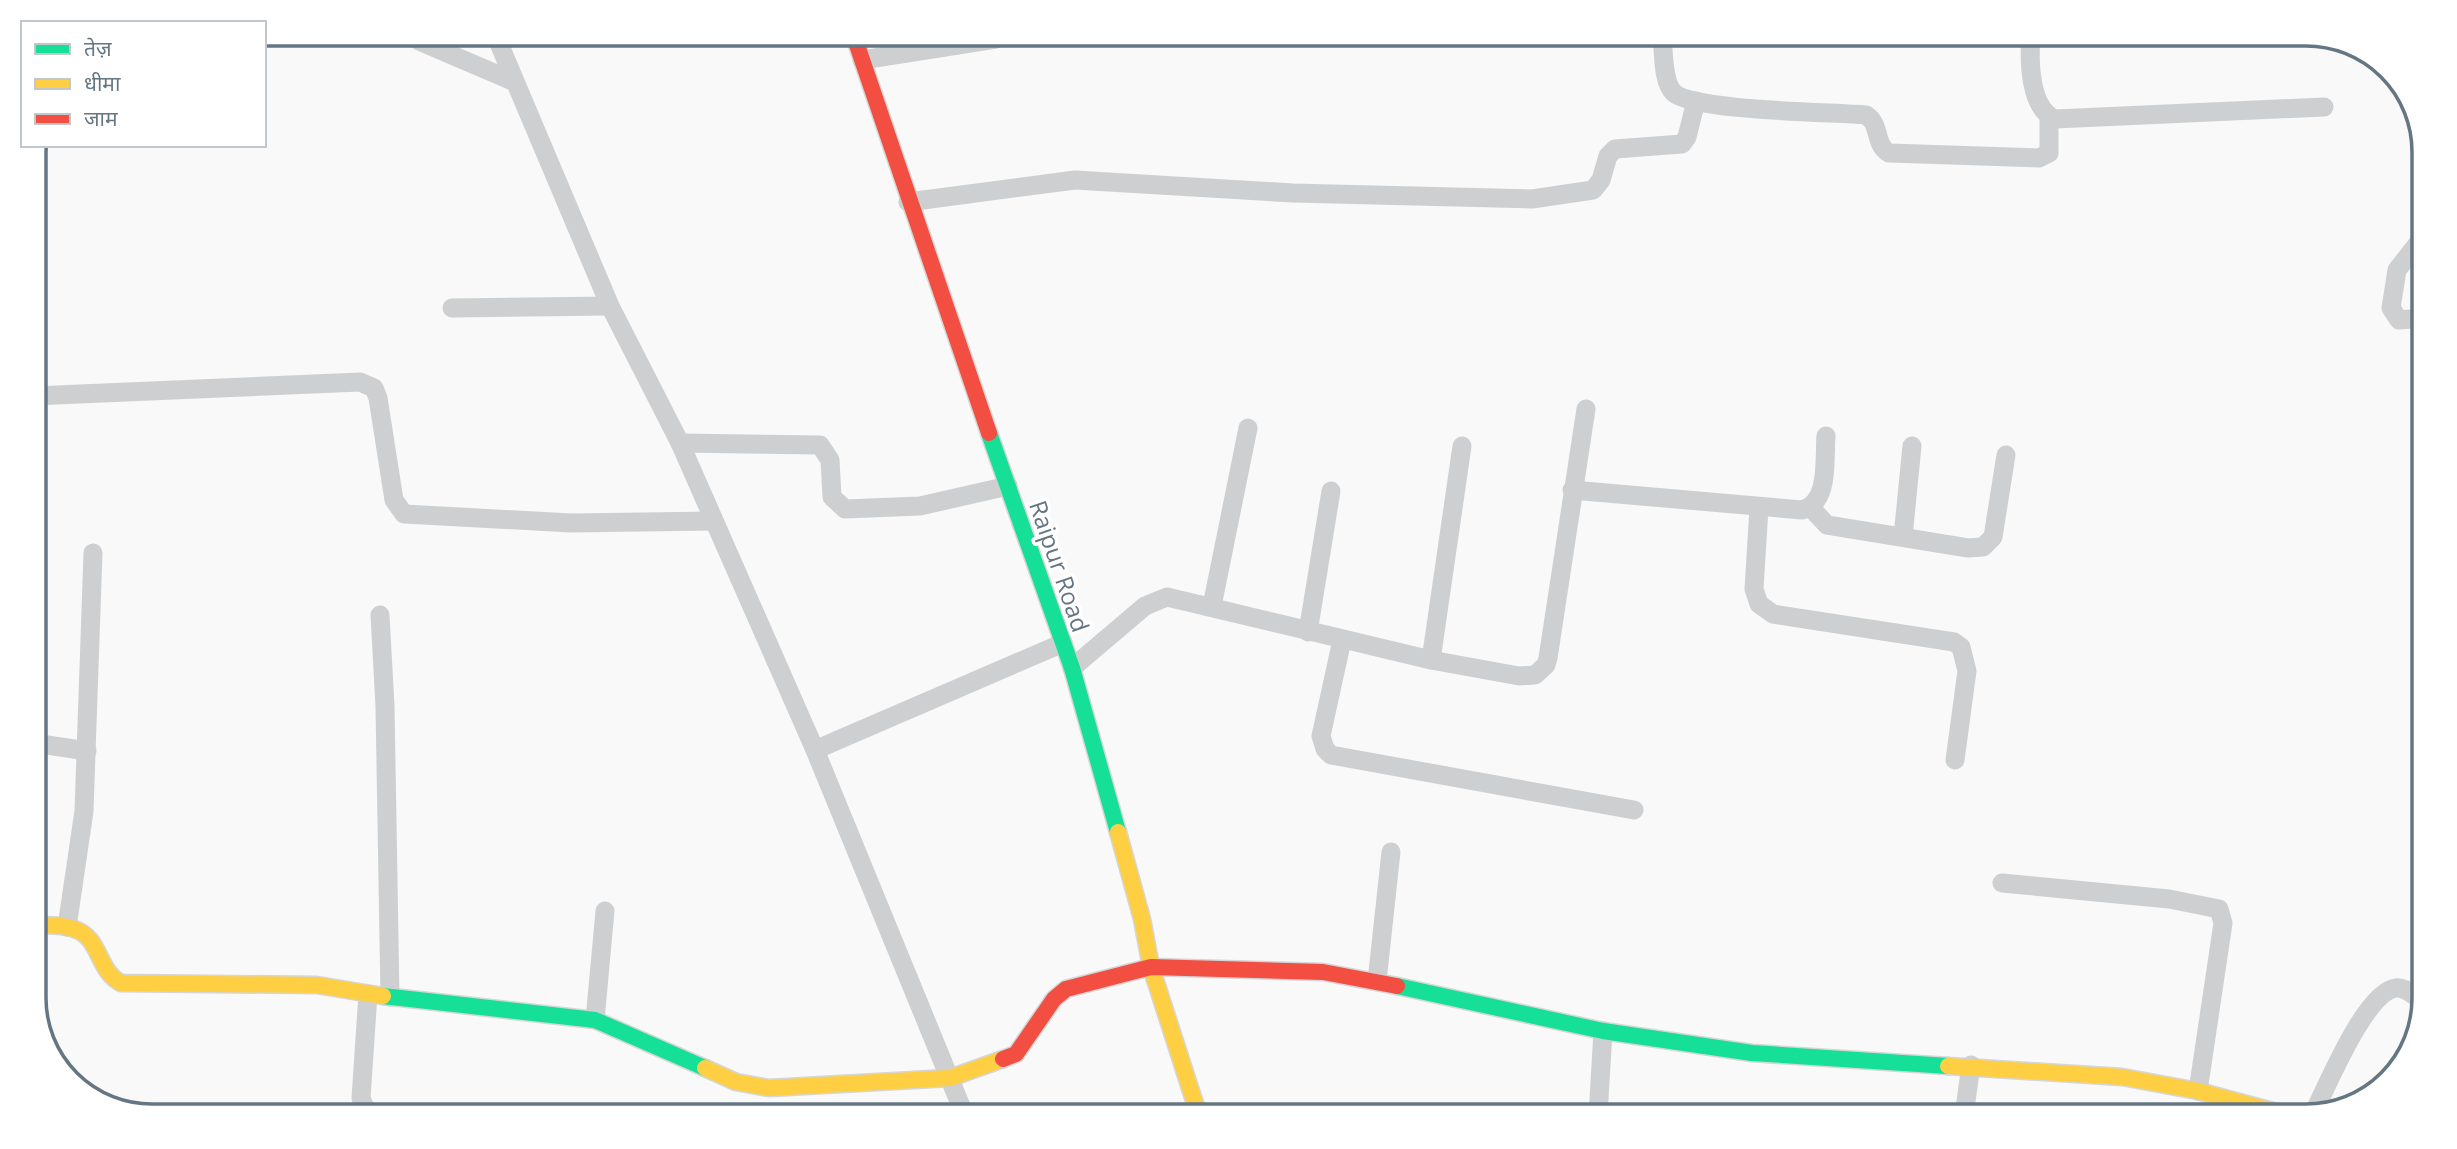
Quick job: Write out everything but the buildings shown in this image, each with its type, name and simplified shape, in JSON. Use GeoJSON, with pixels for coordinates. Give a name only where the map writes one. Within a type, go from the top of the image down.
{"type":"FeatureCollection","features":[{"type":"Feature","properties":{"kind":"street"},"geometry":{"type":"LineString","coordinates":[[428,45],[515,82]]}},
{"type":"Feature","properties":{"kind":"street"},"geometry":{"type":"LineString","coordinates":[[500,45],[610,306],[680,443],[815,750],[960,1104]]}},
{"type":"Feature","properties":{"kind":"street","name":"Raipur Road"},"geometry":{"type":"LineString","coordinates":[[857,45],[908,202],[1072,668],[1142,919],[1151,967],[1195,1104]]}},
{"type":"Feature","properties":{"kind":"street"},"geometry":{"type":"LineString","coordinates":[[862,60],[953,45]]}},
{"type":"Feature","properties":{"kind":"street"},"geometry":{"type":"LineString","coordinates":[[1663,45],[1668,85],[1678,96],[1724,106],[1866,115],[1874,122],[1882,148],[1889,153],[2029,160],[2049,153],[2049,117]]}},
{"type":"Feature","properties":{"kind":"street"},"geometry":{"type":"LineString","coordinates":[[2032,45],[2038,101],[2041,109],[2049,117],[2056,119],[2324,107]]}},
{"type":"Feature","properties":{"kind":"street"},"geometry":{"type":"LineString","coordinates":[[908,202],[1075,180],[1419,197],[1532,199],[1593,190],[1598,185],[1608,156],[1615,149],[1682,144],[1687,138],[1696,101]]}},
{"type":"Feature","properties":{"kind":"street"},"geometry":{"type":"LineString","coordinates":[[2411,252],[2397,270],[2391,308],[2399,320],[2411,319]]}},
{"type":"Feature","properties":{"kind":"street"},"geometry":{"type":"LineString","coordinates":[[452,308],[610,306]]}},
{"type":"Feature","properties":{"kind":"street"},"geometry":{"type":"LineString","coordinates":[[46,395],[360,382],[374,388],[378,398],[394,500],[404,514],[570,523],[713,521]]}},
{"type":"Feature","properties":{"kind":"street"},"geometry":{"type":"LineString","coordinates":[[1072,668],[1156,599],[1178,598],[1342,640],[1431,660],[1529,677],[1546,666],[1586,409]]}},
{"type":"Feature","properties":{"kind":"street"},"geometry":{"type":"LineString","coordinates":[[1212,606],[1248,428]]}},
{"type":"Feature","properties":{"kind":"street"},"geometry":{"type":"LineString","coordinates":[[1572,491],[1791,511],[1811,508],[1821,493],[1826,436]]}},
{"type":"Feature","properties":{"kind":"street"},"geometry":{"type":"LineString","coordinates":[[680,443],[820,445],[830,460],[831,497],[845,509],[920,506],[1008,486]]}},
{"type":"Feature","properties":{"kind":"street"},"geometry":{"type":"LineString","coordinates":[[1431,660],[1462,446]]}},
{"type":"Feature","properties":{"kind":"street"},"geometry":{"type":"LineString","coordinates":[[1903,537],[1912,446]]}},
{"type":"Feature","properties":{"kind":"street"},"geometry":{"type":"LineString","coordinates":[[1811,508],[1827,525],[1968,548],[1988,544],[1993,537],[2006,456]]}},
{"type":"Feature","properties":{"kind":"street"},"geometry":{"type":"LineString","coordinates":[[1308,632],[1331,491]]}},
{"type":"Feature","properties":{"kind":"street"},"geometry":{"type":"LineString","coordinates":[[1759,508],[1754,589],[1764,609],[1773,614],[1954,642],[1961,647],[1967,671],[1955,760]]}},
{"type":"Feature","properties":{"kind":"street"},"geometry":{"type":"LineString","coordinates":[[67,927],[84,811],[93,553]]}},
{"type":"Feature","properties":{"kind":"street"},"geometry":{"type":"LineString","coordinates":[[380,615],[386,706],[390,997]]}},
{"type":"Feature","properties":{"kind":"street"},"geometry":{"type":"LineString","coordinates":[[1342,640],[1321,736],[1331,755],[1634,810]]}},
{"type":"Feature","properties":{"kind":"street"},"geometry":{"type":"LineString","coordinates":[[815,750],[1063,643]]}},
{"type":"Feature","properties":{"kind":"street"},"geometry":{"type":"LineString","coordinates":[[46,745],[87,751]]}},
{"type":"Feature","properties":{"kind":"street"},"geometry":{"type":"LineString","coordinates":[[1377,981],[1391,852]]}},
{"type":"Feature","properties":{"kind":"street"},"geometry":{"type":"LineString","coordinates":[[2002,883],[2169,899],[2219,909],[2223,923],[2198,1090]]}},
{"type":"Feature","properties":{"kind":"street"},"geometry":{"type":"LineString","coordinates":[[595,1020],[605,911]]}},
{"type":"Feature","properties":{"kind":"street"},"geometry":{"type":"LineString","coordinates":[[46,926],[67,927],[88,936],[112,979],[121,983],[317,985],[390,997],[595,1020],[630,1034],[661,1051],[749,1086],[769,1088],[950,1077],[1016,1054],[1054,999],[1066,989],[1151,967],[1323,972],[1377,981],[1603,1031],[1752,1053],[1971,1065],[2122,1077],[2198,1090],[2248,1104]]}},
{"type":"Feature","properties":{"kind":"street"},"geometry":{"type":"LineString","coordinates":[[2319,1103],[2368,1008],[2386,992],[2396,988],[2412,995]]}},
{"type":"Feature","properties":{"kind":"street"},"geometry":{"type":"LineString","coordinates":[[363,1104],[361,1098],[368,994]]}},
{"type":"Feature","properties":{"kind":"street"},"geometry":{"type":"LineString","coordinates":[[1599,1104],[1603,1031]]}},
{"type":"Feature","properties":{"kind":"street"},"geometry":{"type":"LineString","coordinates":[[1966,1104],[1971,1065]]}},
{"type":"Feature","properties":{"kind":"traffic: fast"},"geometry":{"type":"LineString","coordinates":[[989,433],[1072,668],[1118,832]]}},
{"type":"Feature","properties":{"kind":"traffic: fast"},"geometry":{"type":"LineString","coordinates":[[1397,986],[1603,1031],[1752,1053],[1948,1066]]}},
{"type":"Feature","properties":{"kind":"traffic: fast"},"geometry":{"type":"LineString","coordinates":[[383,996],[595,1020],[705,1068]]}},
{"type":"Feature","properties":{"kind":"traffic: slow"},"geometry":{"type":"LineString","coordinates":[[1118,832],[1142,919],[1151,967],[1195,1104]]}},
{"type":"Feature","properties":{"kind":"traffic: slow"},"geometry":{"type":"LineString","coordinates":[[46,925],[64,926],[83,933],[94,946],[107,971],[121,983],[317,985],[383,996]]}},
{"type":"Feature","properties":{"kind":"traffic: slow"},"geometry":{"type":"LineString","coordinates":[[705,1068],[736,1082],[769,1088],[950,1078],[1003,1059]]}},
{"type":"Feature","properties":{"kind":"traffic: slow"},"geometry":{"type":"LineString","coordinates":[[1948,1066],[2122,1077],[2198,1091],[2246,1104]]}},
{"type":"Feature","properties":{"kind":"traffic: jam"},"geometry":{"type":"LineString","coordinates":[[857,45],[989,433]]}},
{"type":"Feature","properties":{"kind":"traffic: jam"},"geometry":{"type":"LineString","coordinates":[[1003,1059],[1016,1054],[1054,999],[1066,989],[1151,967],[1323,972],[1397,986]]}}]}
